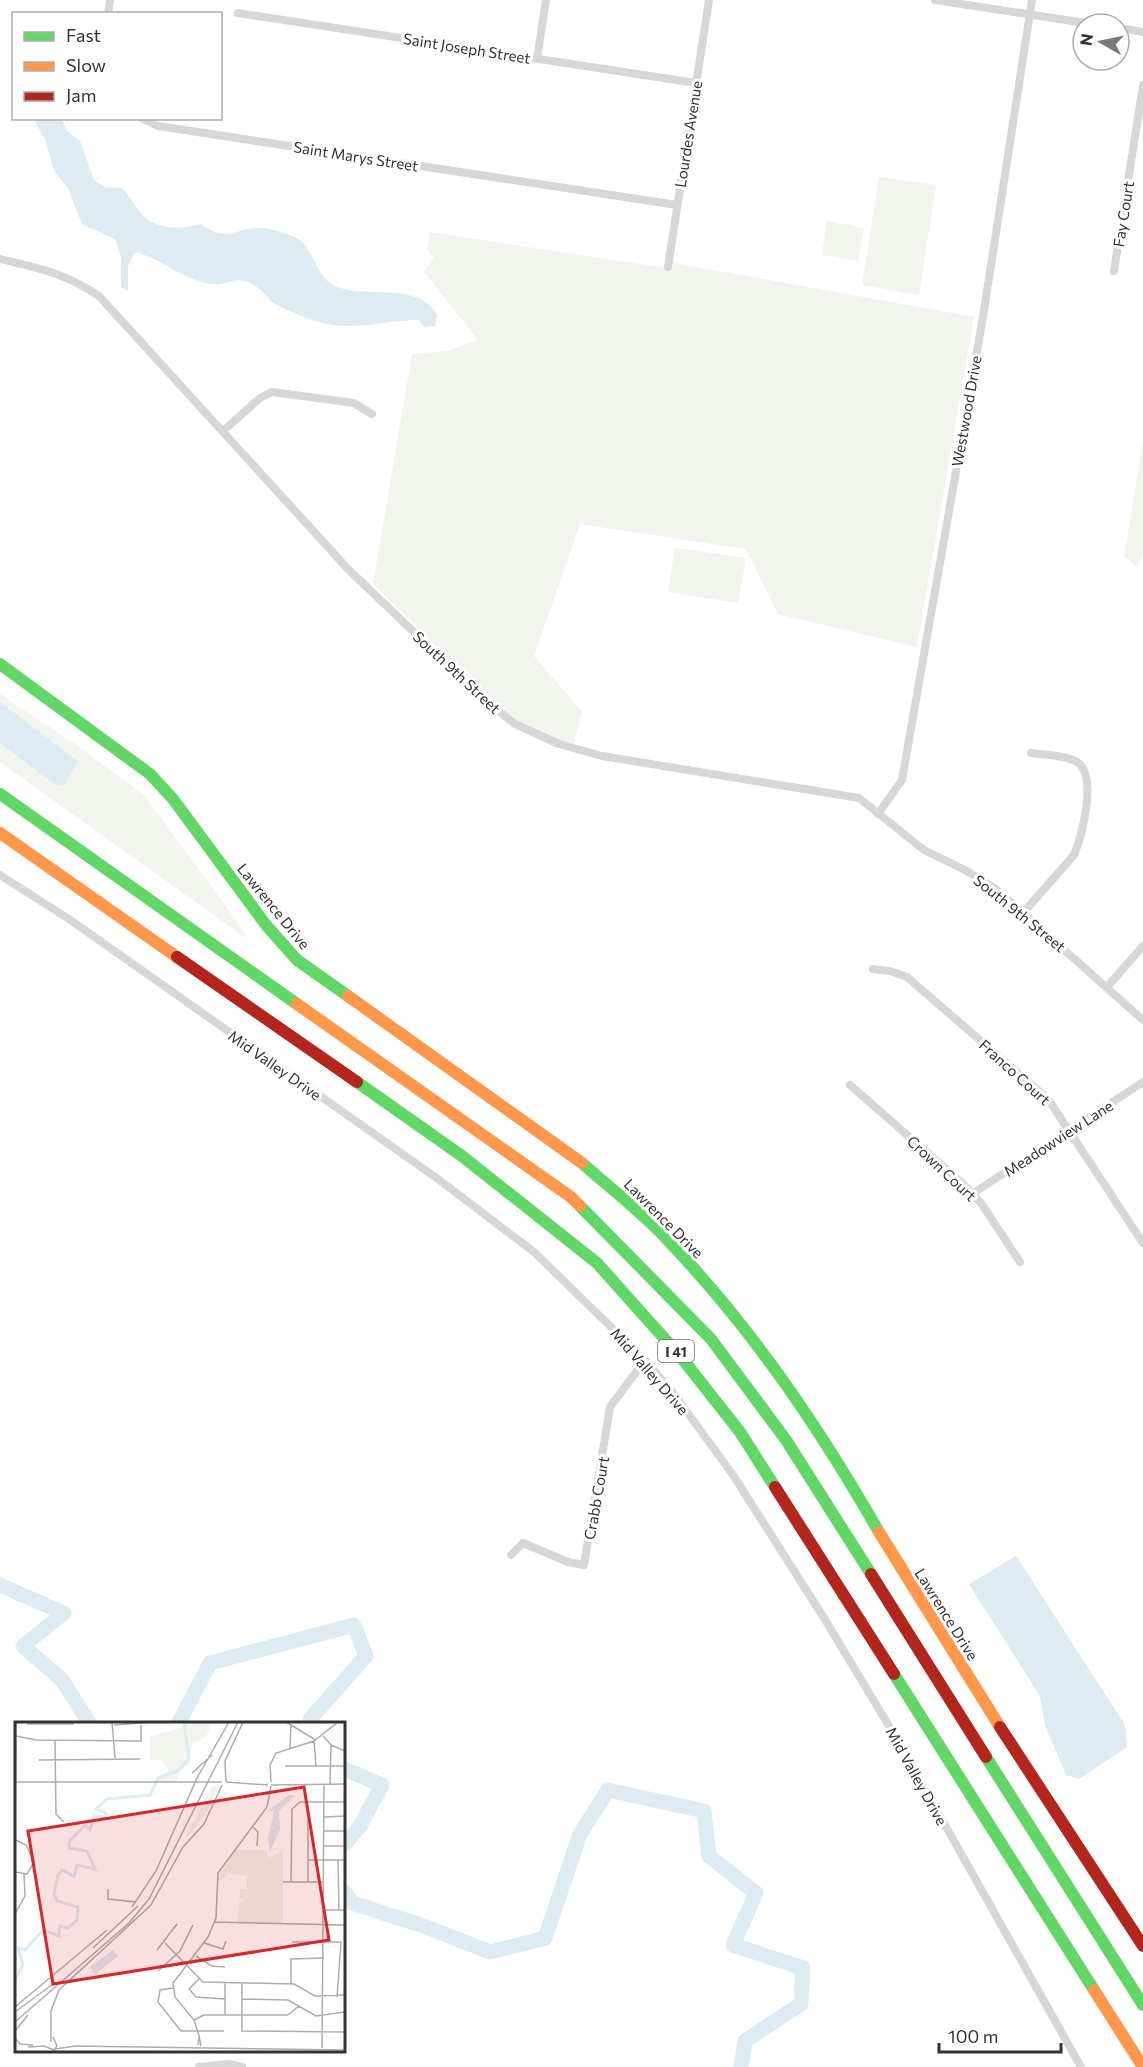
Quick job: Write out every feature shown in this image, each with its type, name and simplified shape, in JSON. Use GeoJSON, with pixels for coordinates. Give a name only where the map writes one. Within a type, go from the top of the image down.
{"type":"FeatureCollection","features":[{"type":"Feature","properties":{"kind":"main road","name":"Lawrence Drive"},"geometry":{"type":"LineString","coordinates":[[1,664],[150,774],[173,798],[266,925],[297,960],[568,1151],[621,1196],[694,1269],[745,1327],[825,1438],[892,1554],[1042,1793],[1143,1946]]}},
{"type":"Feature","properties":{"kind":"main road","name":"I 41"},"geometry":{"type":"LineString","coordinates":[[0,794],[571,1197],[711,1339],[786,1440],[1143,2005]]}},
{"type":"Feature","properties":{"kind":"main road","name":"I 41"},"geometry":{"type":"LineString","coordinates":[[0,833],[462,1156],[597,1263],[681,1357],[740,1432],[1143,2066]]}},
{"type":"Feature","properties":{"kind":"street"},"geometry":{"type":"LineString","coordinates":[[537,59],[546,0]]}},
{"type":"Feature","properties":{"kind":"street","name":"Lourdes Avenue"},"geometry":{"type":"LineString","coordinates":[[668,267],[709,0]]}},
{"type":"Feature","properties":{"kind":"street"},"geometry":{"type":"LineString","coordinates":[[935,0],[1071,21]]}},
{"type":"Feature","properties":{"kind":"street","name":"Westwood Drive"},"geometry":{"type":"LineString","coordinates":[[878,814],[899,788],[902,780],[981,327],[1032,0]]}},
{"type":"Feature","properties":{"kind":"street","name":"Saint Joseph Street"},"geometry":{"type":"LineString","coordinates":[[238,13],[696,83]]}},
{"type":"Feature","properties":{"kind":"street","name":"Fay Court"},"geometry":{"type":"LineString","coordinates":[[1114,272],[1143,85]]}},
{"type":"Feature","properties":{"kind":"street","name":"Saint Marys Street"},"geometry":{"type":"LineString","coordinates":[[146,120],[159,126],[677,206]]}},
{"type":"Feature","properties":{"kind":"street","name":"South 9th Street"},"geometry":{"type":"LineString","coordinates":[[0,260],[39,266],[72,278],[99,296],[348,569],[488,703],[528,732],[572,749],[602,756],[858,798],[924,850],[981,878],[1108,986],[1143,1020]]}},
{"type":"Feature","properties":{"kind":"street"},"geometry":{"type":"LineString","coordinates":[[223,431],[261,398],[272,392],[354,403],[372,414]]}},
{"type":"Feature","properties":{"kind":"street"},"geometry":{"type":"LineString","coordinates":[[1023,913],[1074,855],[1089,783],[1086,771],[1076,761],[1031,753]]}},
{"type":"Feature","properties":{"kind":"street","name":"Mid Valley Drive"},"geometry":{"type":"LineString","coordinates":[[0,875],[69,919],[438,1179],[534,1252],[584,1297],[645,1360],[674,1394],[733,1475],[824,1618],[895,1736],[1081,2067]]}},
{"type":"Feature","properties":{"kind":"street"},"geometry":{"type":"LineString","coordinates":[[1108,986],[1143,946]]}},
{"type":"Feature","properties":{"kind":"street","name":"Franco Court"},"geometry":{"type":"LineString","coordinates":[[873,969],[890,971],[907,977],[1048,1099],[1143,1243]]}},
{"type":"Feature","properties":{"kind":"street","name":"Meadowview Lane"},"geometry":{"type":"LineString","coordinates":[[972,1194],[1143,1082]]}},
{"type":"Feature","properties":{"kind":"street","name":"Crown Court"},"geometry":{"type":"LineString","coordinates":[[850,1085],[972,1194],[1020,1262]]}},
{"type":"Feature","properties":{"kind":"street","name":"Crabb Court"},"geometry":{"type":"LineString","coordinates":[[511,1555],[523,1544],[568,1562],[584,1565],[610,1407],[645,1360]]}},
{"type":"Feature","properties":{"kind":"street"},"geometry":{"type":"LineString","coordinates":[[200,2067],[229,2064],[242,2067]]}},
{"type":"Feature","properties":{"kind":"shaded area"},"geometry":{"type":"Polygon","coordinates":[[[35,120],[62,120],[66,130],[80,141],[94,180],[105,187],[122,188],[139,211],[151,222],[176,228],[201,224],[221,233],[263,228],[285,233],[303,243],[321,273],[330,283],[348,290],[390,292],[416,297],[437,314],[435,326],[424,327],[419,320],[351,326],[321,323],[275,304],[258,288],[243,280],[217,284],[201,282],[135,252],[128,266],[128,291],[121,287],[121,257],[115,239],[82,224],[68,188],[54,171],[46,142],[35,120]]]}},
{"type":"Feature","properties":{"kind":"shaded area"},"geometry":{"type":"Polygon","coordinates":[[[879,177],[936,185],[919,295],[862,285],[879,177]]]}},
{"type":"Feature","properties":{"kind":"shaded area"},"geometry":{"type":"Polygon","coordinates":[[[827,221],[864,228],[858,261],[822,255],[827,221]]]}},
{"type":"Feature","properties":{"kind":"shaded area"},"geometry":{"type":"Polygon","coordinates":[[[430,232],[659,267],[674,263],[974,317],[917,647],[778,614],[746,549],[580,524],[534,656],[582,712],[573,747],[515,720],[476,686],[373,584],[412,354],[447,351],[478,340],[424,272],[434,258],[427,249],[430,232]]]}},
{"type":"Feature","properties":{"kind":"shaded area"},"geometry":{"type":"Polygon","coordinates":[[[1143,442],[1143,555],[1136,566],[1124,557],[1143,442]]]}},
{"type":"Feature","properties":{"kind":"shaded area"},"geometry":{"type":"Polygon","coordinates":[[[675,548],[746,558],[738,603],[668,592],[675,548]]]}},
{"type":"Feature","properties":{"kind":"shaded area"},"geometry":{"type":"Polygon","coordinates":[[[0,694],[75,744],[145,796],[243,930],[247,939],[0,762],[0,694]]]}},
{"type":"Feature","properties":{"kind":"shaded area"},"geometry":{"type":"Polygon","coordinates":[[[0,702],[78,761],[65,784],[55,785],[0,743],[0,702]]]}},
{"type":"Feature","properties":{"kind":"shaded area"},"geometry":{"type":"Polygon","coordinates":[[[1016,1556],[1125,1725],[1127,1747],[1079,1779],[1066,1775],[1045,1726],[1040,1696],[969,1584],[1016,1556]]]}},
{"type":"Feature","properties":{"kind":"waterway"},"geometry":{"type":"LineString","coordinates":[[0,1585],[64,1613],[23,1646],[62,1680],[89,1722]]}},
{"type":"Feature","properties":{"kind":"waterway"},"geometry":{"type":"LineString","coordinates":[[179,1722],[210,1663],[354,1625],[366,1656],[310,1719],[310,1722]]}},
{"type":"Feature","properties":{"kind":"waterway"},"geometry":{"type":"LineString","coordinates":[[345,1769],[382,1785],[360,1826],[345,1844]]}},
{"type":"Feature","properties":{"kind":"waterway"},"geometry":{"type":"LineString","coordinates":[[345,1892],[352,1903],[421,1925],[490,1952],[545,1938],[580,1834],[608,1790],[704,1811],[709,1856],[756,1893],[733,1945],[803,1968],[801,2004],[745,2041],[741,2067]]}},
{"type":"Feature","properties":{"kind":"traffic: fast"},"geometry":{"type":"LineString","coordinates":[[0,664],[150,774],[173,799],[266,925],[297,960],[348,996]]}},
{"type":"Feature","properties":{"kind":"traffic: fast"},"geometry":{"type":"LineString","coordinates":[[0,794],[297,1004]]}},
{"type":"Feature","properties":{"kind":"traffic: fast"},"geometry":{"type":"LineString","coordinates":[[357,1082],[462,1156],[597,1263],[681,1357],[740,1432],[775,1487]]}},
{"type":"Feature","properties":{"kind":"traffic: fast"},"geometry":{"type":"LineString","coordinates":[[582,1163],[654,1226],[726,1305],[807,1415],[879,1532]]}},
{"type":"Feature","properties":{"kind":"traffic: fast"},"geometry":{"type":"LineString","coordinates":[[580,1206],[711,1339],[786,1440],[871,1574]]}},
{"type":"Feature","properties":{"kind":"traffic: fast"},"geometry":{"type":"LineString","coordinates":[[894,1674],[1094,1990]]}},
{"type":"Feature","properties":{"kind":"traffic: fast"},"geometry":{"type":"LineString","coordinates":[[986,1757],[1143,2005]]}},
{"type":"Feature","properties":{"kind":"traffic: slow"},"geometry":{"type":"LineString","coordinates":[[0,833],[177,957]]}},
{"type":"Feature","properties":{"kind":"traffic: slow"},"geometry":{"type":"LineString","coordinates":[[348,996],[582,1163]]}},
{"type":"Feature","properties":{"kind":"traffic: slow"},"geometry":{"type":"LineString","coordinates":[[297,1004],[571,1197],[580,1206]]}},
{"type":"Feature","properties":{"kind":"traffic: slow"},"geometry":{"type":"LineString","coordinates":[[879,1532],[1000,1727]]}},
{"type":"Feature","properties":{"kind":"traffic: slow"},"geometry":{"type":"LineString","coordinates":[[1094,1990],[1143,2067]]}},
{"type":"Feature","properties":{"kind":"traffic: jam"},"geometry":{"type":"LineString","coordinates":[[177,957],[357,1082]]}},
{"type":"Feature","properties":{"kind":"traffic: jam"},"geometry":{"type":"LineString","coordinates":[[775,1487],[894,1674]]}},
{"type":"Feature","properties":{"kind":"traffic: jam"},"geometry":{"type":"LineString","coordinates":[[871,1574],[986,1757]]}},
{"type":"Feature","properties":{"kind":"traffic: jam"},"geometry":{"type":"LineString","coordinates":[[1000,1727],[1143,1946]]}}]}
